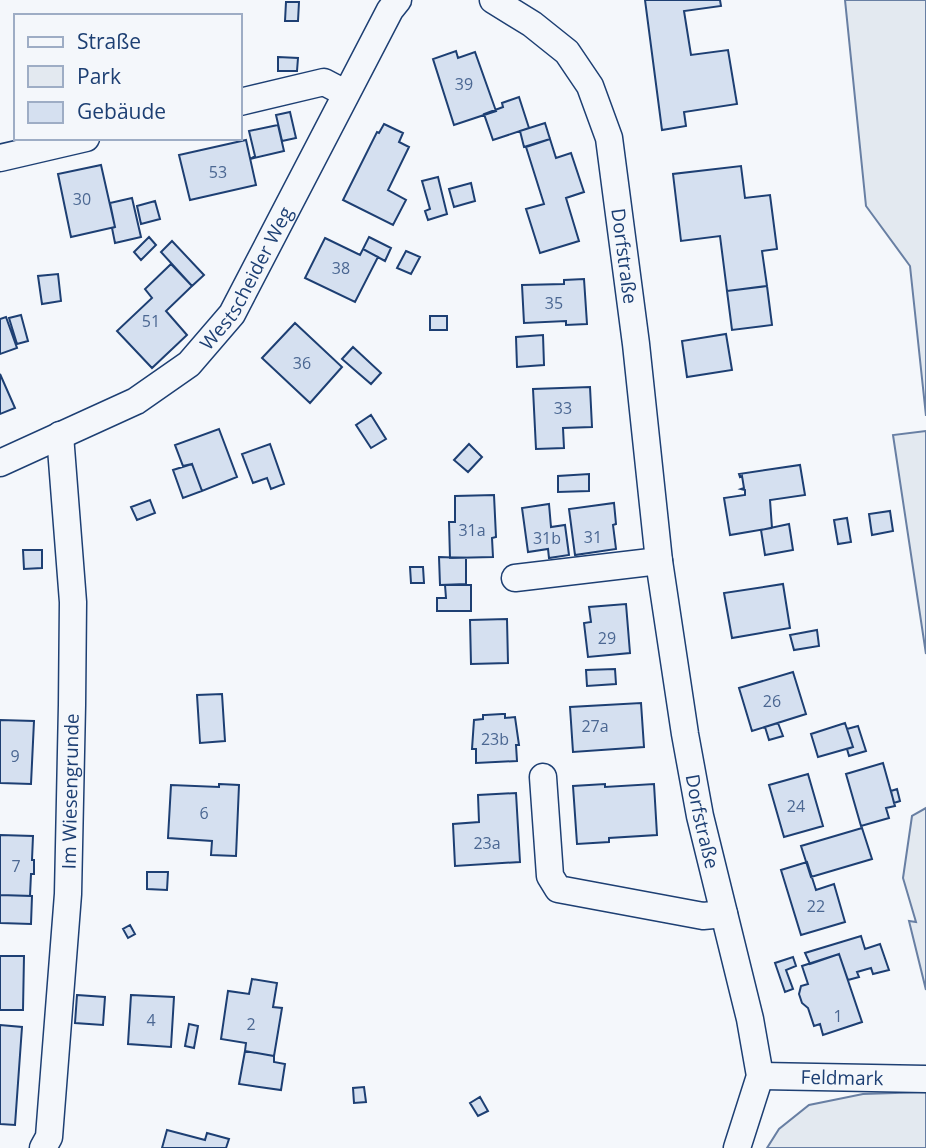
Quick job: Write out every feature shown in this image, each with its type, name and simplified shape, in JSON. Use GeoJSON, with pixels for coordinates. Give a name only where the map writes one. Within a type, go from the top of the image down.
{"type":"FeatureCollection","features":[{"type":"Feature","properties":{"kind":"street","name":"Westscheider Weg"},"geometry":{"type":"LineString","coordinates":[[0,463],[136,401],[189,364],[232,314],[345,93],[398,0]]}},
{"type":"Feature","properties":{"kind":"street","name":"Dorfstraße"},"geometry":{"type":"LineString","coordinates":[[493,0],[532,24],[567,52],[590,86],[608,138],[636,344],[659,561],[687,748],[700,816],[750,1019],[760,1076],[737,1148]]}},
{"type":"Feature","properties":{"kind":"street"},"geometry":{"type":"LineString","coordinates":[[242,102],[324,82],[345,93]]}},
{"type":"Feature","properties":{"kind":"street"},"geometry":{"type":"LineString","coordinates":[[0,158],[77,140]]}},
{"type":"Feature","properties":{"kind":"street","name":"Im Wiesengrunde"},"geometry":{"type":"LineString","coordinates":[[43,1148],[49,1137],[69,881],[73,602],[60,435]]}},
{"type":"Feature","properties":{"kind":"street"},"geometry":{"type":"LineString","coordinates":[[515,578],[659,561]]}},
{"type":"Feature","properties":{"kind":"street"},"geometry":{"type":"LineString","coordinates":[[543,777],[550,876],[558,889],[703,916],[724,914]]}},
{"type":"Feature","properties":{"kind":"street","name":"Feldmark"},"geometry":{"type":"LineString","coordinates":[[760,1076],[926,1079]]}},
{"type":"Feature","properties":{"kind":"green space"},"geometry":{"type":"Polygon","coordinates":[[[845,0],[926,0],[926,416],[910,266],[866,206],[845,0]]]}},
{"type":"Feature","properties":{"kind":"green space"},"geometry":{"type":"Polygon","coordinates":[[[926,431],[926,654],[893,435],[926,431]]]}},
{"type":"Feature","properties":{"kind":"green space"},"geometry":{"type":"Polygon","coordinates":[[[926,808],[926,990],[909,921],[916,922],[903,878],[912,816],[926,808]]]}},
{"type":"Feature","properties":{"kind":"green space"},"geometry":{"type":"Polygon","coordinates":[[[926,1092],[926,1148],[767,1148],[779,1129],[809,1105],[863,1094],[926,1092]]]}},
{"type":"Feature","properties":{"kind":"building"},"geometry":{"type":"Polygon","coordinates":[[[645,0],[720,0],[721,6],[684,11],[691,55],[728,50],[737,104],[684,112],[686,126],[662,130],[645,0]]]}},
{"type":"Feature","properties":{"kind":"building"},"geometry":{"type":"Polygon","coordinates":[[[286,2],[299,2],[298,21],[285,21],[286,2]]]}},
{"type":"Feature","properties":{"kind":"building"},"geometry":{"type":"Polygon","coordinates":[[[456,51],[458,58],[475,52],[496,111],[454,125],[433,59],[456,51]]]}},
{"type":"Feature","properties":{"kind":"building"},"geometry":{"type":"Polygon","coordinates":[[[278,57],[298,58],[297,71],[278,71],[278,57]]]}},
{"type":"Feature","properties":{"kind":"building"},"geometry":{"type":"Polygon","coordinates":[[[519,97],[529,128],[493,140],[484,114],[519,97]]]}},
{"type":"Feature","properties":{"kind":"building"},"geometry":{"type":"Polygon","coordinates":[[[290,112],[296,138],[282,141],[276,115],[290,112]]]}},
{"type":"Feature","properties":{"kind":"building"},"geometry":{"type":"Polygon","coordinates":[[[545,123],[550,139],[524,147],[520,131],[545,123]]]}},
{"type":"Feature","properties":{"kind":"building"},"geometry":{"type":"Polygon","coordinates":[[[384,124],[403,133],[399,142],[409,147],[388,190],[406,200],[393,225],[343,200],[377,132],[379,133],[384,124]]]}},
{"type":"Feature","properties":{"kind":"building"},"geometry":{"type":"Polygon","coordinates":[[[278,125],[284,151],[250,159],[255,156],[249,131],[278,125]]]}},
{"type":"Feature","properties":{"kind":"building"},"geometry":{"type":"Polygon","coordinates":[[[550,139],[556,158],[571,153],[584,192],[566,198],[579,241],[540,253],[526,209],[544,204],[526,147],[550,139]]]}},
{"type":"Feature","properties":{"kind":"building"},"geometry":{"type":"Polygon","coordinates":[[[246,140],[256,185],[190,200],[179,155],[246,140]]]}},
{"type":"Feature","properties":{"kind":"building"},"geometry":{"type":"Polygon","coordinates":[[[101,165],[115,227],[71,237],[58,174],[101,165]]]}},
{"type":"Feature","properties":{"kind":"building"},"geometry":{"type":"Polygon","coordinates":[[[741,166],[745,198],[770,195],[777,249],[762,251],[767,286],[727,291],[720,236],[681,241],[673,174],[741,166]]]}},
{"type":"Feature","properties":{"kind":"building"},"geometry":{"type":"Polygon","coordinates":[[[438,177],[447,214],[428,220],[425,211],[430,209],[422,181],[438,177]]]}},
{"type":"Feature","properties":{"kind":"building"},"geometry":{"type":"Polygon","coordinates":[[[471,183],[475,201],[454,207],[449,189],[471,183]]]}},
{"type":"Feature","properties":{"kind":"building"},"geometry":{"type":"Polygon","coordinates":[[[132,198],[141,237],[115,243],[110,203],[132,198]]]}},
{"type":"Feature","properties":{"kind":"building"},"geometry":{"type":"Polygon","coordinates":[[[155,201],[160,219],[141,224],[137,206],[155,201]]]}},
{"type":"Feature","properties":{"kind":"building"},"geometry":{"type":"Polygon","coordinates":[[[149,237],[156,245],[141,260],[134,252],[149,237]]]}},
{"type":"Feature","properties":{"kind":"building"},"geometry":{"type":"Polygon","coordinates":[[[369,237],[391,248],[385,261],[363,249],[369,237]]]}},
{"type":"Feature","properties":{"kind":"building"},"geometry":{"type":"Polygon","coordinates":[[[325,238],[360,255],[363,249],[378,257],[355,302],[305,278],[325,238]]]}},
{"type":"Feature","properties":{"kind":"building"},"geometry":{"type":"Polygon","coordinates":[[[172,241],[204,275],[192,286],[161,252],[172,241]]]}},
{"type":"Feature","properties":{"kind":"building"},"geometry":{"type":"Polygon","coordinates":[[[406,251],[420,257],[411,274],[397,268],[406,251]]]}},
{"type":"Feature","properties":{"kind":"building"},"geometry":{"type":"Polygon","coordinates":[[[171,264],[192,286],[166,311],[187,335],[152,368],[117,331],[152,298],[145,289],[171,264]]]}},
{"type":"Feature","properties":{"kind":"building"},"geometry":{"type":"Polygon","coordinates":[[[58,274],[61,301],[42,304],[38,276],[58,274]]]}},
{"type":"Feature","properties":{"kind":"building"},"geometry":{"type":"Polygon","coordinates":[[[584,279],[587,324],[566,325],[566,321],[524,323],[522,285],[564,284],[564,280],[584,279]]]}},
{"type":"Feature","properties":{"kind":"building"},"geometry":{"type":"Polygon","coordinates":[[[767,286],[772,325],[732,330],[727,291],[767,286]]]}},
{"type":"Feature","properties":{"kind":"building"},"geometry":{"type":"Polygon","coordinates":[[[21,315],[28,341],[17,344],[9,318],[21,315]]]}},
{"type":"Feature","properties":{"kind":"building"},"geometry":{"type":"Polygon","coordinates":[[[430,316],[447,316],[447,330],[430,330],[430,316]]]}},
{"type":"Feature","properties":{"kind":"building"},"geometry":{"type":"Polygon","coordinates":[[[6,317],[17,348],[0,354],[0,319],[6,317]]]}},
{"type":"Feature","properties":{"kind":"building"},"geometry":{"type":"Polygon","coordinates":[[[295,323],[342,367],[310,403],[262,358],[295,323]]]}},
{"type":"Feature","properties":{"kind":"building"},"geometry":{"type":"Polygon","coordinates":[[[726,334],[732,370],[687,377],[682,341],[726,334]]]}},
{"type":"Feature","properties":{"kind":"building"},"geometry":{"type":"Polygon","coordinates":[[[543,335],[544,365],[517,367],[516,337],[543,335]]]}},
{"type":"Feature","properties":{"kind":"building"},"geometry":{"type":"Polygon","coordinates":[[[353,347],[381,373],[371,384],[342,359],[353,347]]]}},
{"type":"Feature","properties":{"kind":"building"},"geometry":{"type":"Polygon","coordinates":[[[0,374],[15,408],[0,414],[0,374]]]}},
{"type":"Feature","properties":{"kind":"building"},"geometry":{"type":"Polygon","coordinates":[[[590,387],[592,427],[563,428],[564,448],[536,449],[533,389],[590,387]]]}},
{"type":"Feature","properties":{"kind":"building"},"geometry":{"type":"Polygon","coordinates":[[[371,415],[386,439],[371,448],[356,425],[371,415]]]}},
{"type":"Feature","properties":{"kind":"building"},"geometry":{"type":"Polygon","coordinates":[[[219,429],[237,477],[202,491],[192,464],[183,466],[175,445],[219,429]]]}},
{"type":"Feature","properties":{"kind":"building"},"geometry":{"type":"Polygon","coordinates":[[[270,444],[284,484],[271,489],[267,478],[253,483],[242,454],[270,444]]]}},
{"type":"Feature","properties":{"kind":"building"},"geometry":{"type":"Polygon","coordinates":[[[469,444],[482,457],[468,472],[454,460],[469,444]]]}},
{"type":"Feature","properties":{"kind":"building"},"geometry":{"type":"Polygon","coordinates":[[[192,464],[202,491],[183,498],[173,470],[192,464]]]}},
{"type":"Feature","properties":{"kind":"building"},"geometry":{"type":"Polygon","coordinates":[[[800,465],[805,495],[770,500],[772,528],[730,535],[724,498],[745,495],[745,490],[741,489],[744,488],[742,476],[739,474],[800,465]]]}},
{"type":"Feature","properties":{"kind":"building"},"geometry":{"type":"Polygon","coordinates":[[[589,474],[589,491],[558,492],[558,476],[589,474]]]}},
{"type":"Feature","properties":{"kind":"building"},"geometry":{"type":"Polygon","coordinates":[[[494,495],[496,537],[492,538],[493,557],[450,558],[449,522],[455,522],[455,496],[494,495]]]}},
{"type":"Feature","properties":{"kind":"building"},"geometry":{"type":"Polygon","coordinates":[[[150,500],[155,513],[137,520],[131,507],[150,500]]]}},
{"type":"Feature","properties":{"kind":"building"},"geometry":{"type":"Polygon","coordinates":[[[614,503],[616,549],[575,555],[569,509],[614,503]]]}},
{"type":"Feature","properties":{"kind":"building"},"geometry":{"type":"Polygon","coordinates":[[[549,504],[551,527],[565,525],[569,555],[549,558],[548,549],[528,552],[522,508],[549,504]]]}},
{"type":"Feature","properties":{"kind":"building"},"geometry":{"type":"Polygon","coordinates":[[[890,511],[893,531],[872,535],[869,514],[890,511]]]}},
{"type":"Feature","properties":{"kind":"building"},"geometry":{"type":"Polygon","coordinates":[[[847,518],[851,542],[838,544],[834,520],[847,518]]]}},
{"type":"Feature","properties":{"kind":"building"},"geometry":{"type":"Polygon","coordinates":[[[789,524],[793,550],[765,555],[761,530],[789,524]]]}},
{"type":"Feature","properties":{"kind":"building"},"geometry":{"type":"Polygon","coordinates":[[[23,550],[42,550],[42,568],[24,569],[23,550]]]}},
{"type":"Feature","properties":{"kind":"building"},"geometry":{"type":"Polygon","coordinates":[[[439,557],[466,558],[466,584],[440,585],[439,557]]]}},
{"type":"Feature","properties":{"kind":"building"},"geometry":{"type":"Polygon","coordinates":[[[410,567],[423,567],[424,583],[411,583],[410,567]]]}},
{"type":"Feature","properties":{"kind":"building"},"geometry":{"type":"Polygon","coordinates":[[[783,584],[790,628],[732,638],[724,593],[783,584]]]}},
{"type":"Feature","properties":{"kind":"building"},"geometry":{"type":"Polygon","coordinates":[[[445,585],[471,585],[471,611],[437,611],[437,598],[446,598],[445,585]]]}},
{"type":"Feature","properties":{"kind":"building"},"geometry":{"type":"Polygon","coordinates":[[[626,604],[630,653],[588,657],[584,623],[591,622],[589,607],[626,604]]]}},
{"type":"Feature","properties":{"kind":"building"},"geometry":{"type":"Polygon","coordinates":[[[507,619],[508,663],[471,664],[470,620],[507,619]]]}},
{"type":"Feature","properties":{"kind":"building"},"geometry":{"type":"Polygon","coordinates":[[[817,630],[819,646],[794,650],[790,635],[817,630]]]}},
{"type":"Feature","properties":{"kind":"building"},"geometry":{"type":"Polygon","coordinates":[[[615,669],[616,684],[587,686],[586,670],[615,669]]]}},
{"type":"Feature","properties":{"kind":"building"},"geometry":{"type":"Polygon","coordinates":[[[793,672],[806,714],[752,731],[739,688],[793,672]]]}},
{"type":"Feature","properties":{"kind":"building"},"geometry":{"type":"Polygon","coordinates":[[[222,694],[225,741],[200,743],[197,695],[222,694]]]}},
{"type":"Feature","properties":{"kind":"building"},"geometry":{"type":"Polygon","coordinates":[[[641,703],[644,747],[573,752],[570,707],[641,703]]]}},
{"type":"Feature","properties":{"kind":"building"},"geometry":{"type":"Polygon","coordinates":[[[505,714],[505,718],[515,717],[519,745],[516,745],[517,761],[476,763],[476,749],[472,749],[474,720],[483,719],[483,715],[505,714]]]}},
{"type":"Feature","properties":{"kind":"building"},"geometry":{"type":"Polygon","coordinates":[[[0,720],[34,721],[31,784],[0,783],[0,720]]]}},
{"type":"Feature","properties":{"kind":"building"},"geometry":{"type":"Polygon","coordinates":[[[778,723],[783,736],[769,740],[765,727],[778,723]]]}},
{"type":"Feature","properties":{"kind":"building"},"geometry":{"type":"Polygon","coordinates":[[[845,723],[853,747],[818,757],[811,734],[845,723]]]}},
{"type":"Feature","properties":{"kind":"building"},"geometry":{"type":"Polygon","coordinates":[[[858,726],[866,751],[849,756],[847,749],[853,747],[847,729],[858,726]]]}},
{"type":"Feature","properties":{"kind":"building"},"geometry":{"type":"Polygon","coordinates":[[[883,763],[895,806],[886,808],[889,818],[861,826],[846,774],[883,763]]]}},
{"type":"Feature","properties":{"kind":"building"},"geometry":{"type":"Polygon","coordinates":[[[808,774],[823,826],[784,837],[769,785],[808,774]]]}},
{"type":"Feature","properties":{"kind":"building"},"geometry":{"type":"Polygon","coordinates":[[[219,784],[239,785],[236,856],[211,855],[212,841],[168,838],[171,785],[219,787],[219,784]]]}},
{"type":"Feature","properties":{"kind":"building"},"geometry":{"type":"Polygon","coordinates":[[[605,784],[605,787],[654,784],[657,835],[609,838],[609,842],[577,844],[573,786],[605,784]]]}},
{"type":"Feature","properties":{"kind":"building"},"geometry":{"type":"Polygon","coordinates":[[[897,789],[900,801],[894,803],[891,791],[897,789]]]}},
{"type":"Feature","properties":{"kind":"building"},"geometry":{"type":"Polygon","coordinates":[[[516,793],[520,862],[455,866],[453,824],[479,822],[478,795],[516,793]]]}},
{"type":"Feature","properties":{"kind":"building"},"geometry":{"type":"Polygon","coordinates":[[[862,828],[872,859],[811,877],[801,846],[862,828]]]}},
{"type":"Feature","properties":{"kind":"building"},"geometry":{"type":"Polygon","coordinates":[[[0,835],[33,836],[34,874],[31,874],[30,896],[0,895],[0,835]]]}},
{"type":"Feature","properties":{"kind":"building"},"geometry":{"type":"Polygon","coordinates":[[[807,862],[816,890],[834,884],[845,922],[801,935],[781,870],[807,862]]]}},
{"type":"Feature","properties":{"kind":"building"},"geometry":{"type":"Polygon","coordinates":[[[147,872],[168,872],[167,890],[147,889],[147,872]]]}},
{"type":"Feature","properties":{"kind":"building"},"geometry":{"type":"Polygon","coordinates":[[[0,895],[32,896],[31,924],[0,923],[0,895]]]}},
{"type":"Feature","properties":{"kind":"building"},"geometry":{"type":"Polygon","coordinates":[[[130,925],[135,934],[128,938],[123,929],[130,925]]]}},
{"type":"Feature","properties":{"kind":"building"},"geometry":{"type":"Polygon","coordinates":[[[861,936],[865,949],[880,944],[889,970],[873,974],[871,968],[857,972],[859,977],[848,980],[839,954],[810,964],[805,953],[861,936]]]}},
{"type":"Feature","properties":{"kind":"building"},"geometry":{"type":"Polygon","coordinates":[[[839,954],[862,1022],[823,1035],[820,1024],[814,1026],[808,1008],[802,1003],[799,994],[801,986],[808,984],[802,966],[839,954]]]}},
{"type":"Feature","properties":{"kind":"building"},"geometry":{"type":"Polygon","coordinates":[[[0,956],[24,956],[23,1010],[0,1010],[0,956]]]}},
{"type":"Feature","properties":{"kind":"building"},"geometry":{"type":"Polygon","coordinates":[[[793,957],[796,966],[786,970],[793,989],[785,992],[775,963],[793,957]]]}},
{"type":"Feature","properties":{"kind":"building"},"geometry":{"type":"Polygon","coordinates":[[[252,979],[277,983],[273,1007],[282,1008],[274,1056],[245,1051],[246,1043],[221,1039],[228,991],[249,994],[252,979]]]}},
{"type":"Feature","properties":{"kind":"building"},"geometry":{"type":"Polygon","coordinates":[[[77,995],[105,997],[103,1025],[75,1023],[77,995]]]}},
{"type":"Feature","properties":{"kind":"building"},"geometry":{"type":"Polygon","coordinates":[[[131,995],[174,997],[171,1047],[128,1044],[131,995]]]}},
{"type":"Feature","properties":{"kind":"building"},"geometry":{"type":"Polygon","coordinates":[[[189,1024],[198,1026],[194,1048],[185,1046],[189,1024]]]}},
{"type":"Feature","properties":{"kind":"building"},"geometry":{"type":"Polygon","coordinates":[[[0,1025],[22,1027],[15,1125],[0,1124],[0,1025]]]}},
{"type":"Feature","properties":{"kind":"building"},"geometry":{"type":"Polygon","coordinates":[[[245,1051],[274,1056],[274,1062],[285,1064],[281,1090],[239,1084],[245,1051]]]}},
{"type":"Feature","properties":{"kind":"building"},"geometry":{"type":"Polygon","coordinates":[[[364,1087],[366,1102],[354,1103],[353,1088],[364,1087]]]}},
{"type":"Feature","properties":{"kind":"building"},"geometry":{"type":"Polygon","coordinates":[[[480,1097],[488,1111],[478,1116],[470,1103],[480,1097]]]}},
{"type":"Feature","properties":{"kind":"building"},"geometry":{"type":"Polygon","coordinates":[[[167,1130],[205,1140],[207,1133],[229,1139],[226,1148],[162,1148],[167,1130]]]}}]}
